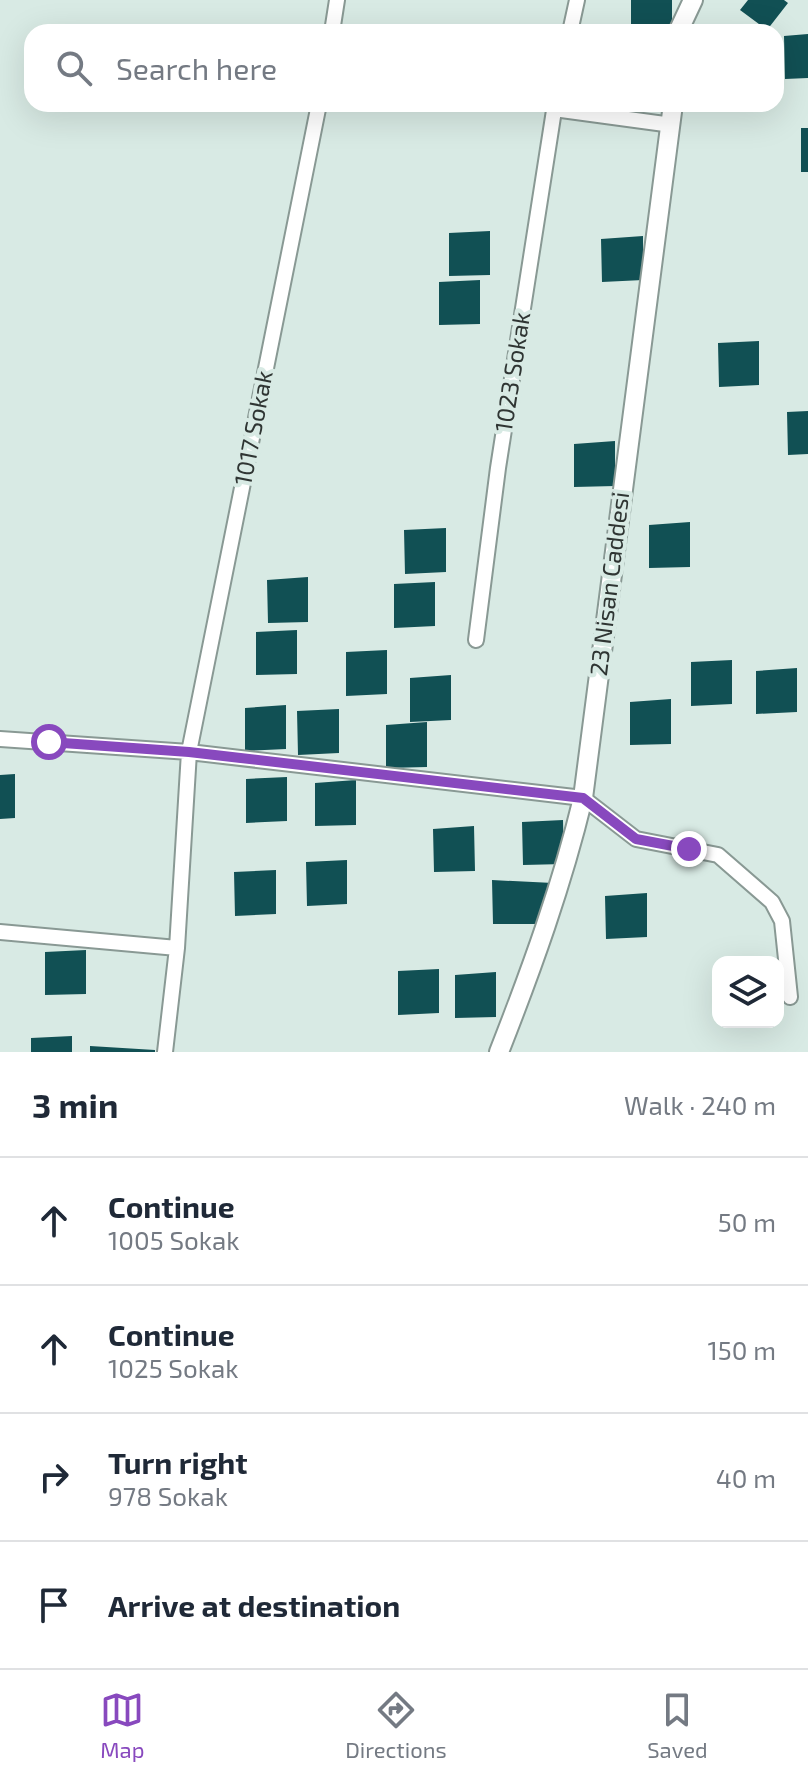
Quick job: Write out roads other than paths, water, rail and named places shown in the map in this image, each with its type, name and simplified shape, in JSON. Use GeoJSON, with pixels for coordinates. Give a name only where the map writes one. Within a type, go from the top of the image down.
{"type":"FeatureCollection","features":[{"type":"Feature","properties":{"kind":"street"},"geometry":{"type":"LineString","coordinates":[[333,24],[337,0]]}},
{"type":"Feature","properties":{"kind":"street"},"geometry":{"type":"LineString","coordinates":[[572,24],[577,0]]}},
{"type":"Feature","properties":{"kind":"street"},"geometry":{"type":"LineString","coordinates":[[682,24],[693,0]]}},
{"type":"Feature","properties":{"kind":"street","name":"1017 Sokak"},"geometry":{"type":"LineString","coordinates":[[165,1052],[177,948],[189,752],[317,112]]}},
{"type":"Feature","properties":{"kind":"street","name":"1023 Sokak"},"geometry":{"type":"LineString","coordinates":[[476,640],[498,468],[554,112]]}},
{"type":"Feature","properties":{"kind":"street"},"geometry":{"type":"LineString","coordinates":[[592,112],[672,125]]}},
{"type":"Feature","properties":{"kind":"street","name":"23 Nisan Caddesi"},"geometry":{"type":"LineString","coordinates":[[499,1052],[550,917],[583,798],[673,112]]}},
{"type":"Feature","properties":{"kind":"street"},"geometry":{"type":"LineString","coordinates":[[0,739],[189,752],[583,798],[636,839],[718,855],[772,902],[782,921],[790,997]]}},
{"type":"Feature","properties":{"kind":"street"},"geometry":{"type":"LineString","coordinates":[[0,932],[177,948]]}}]}
